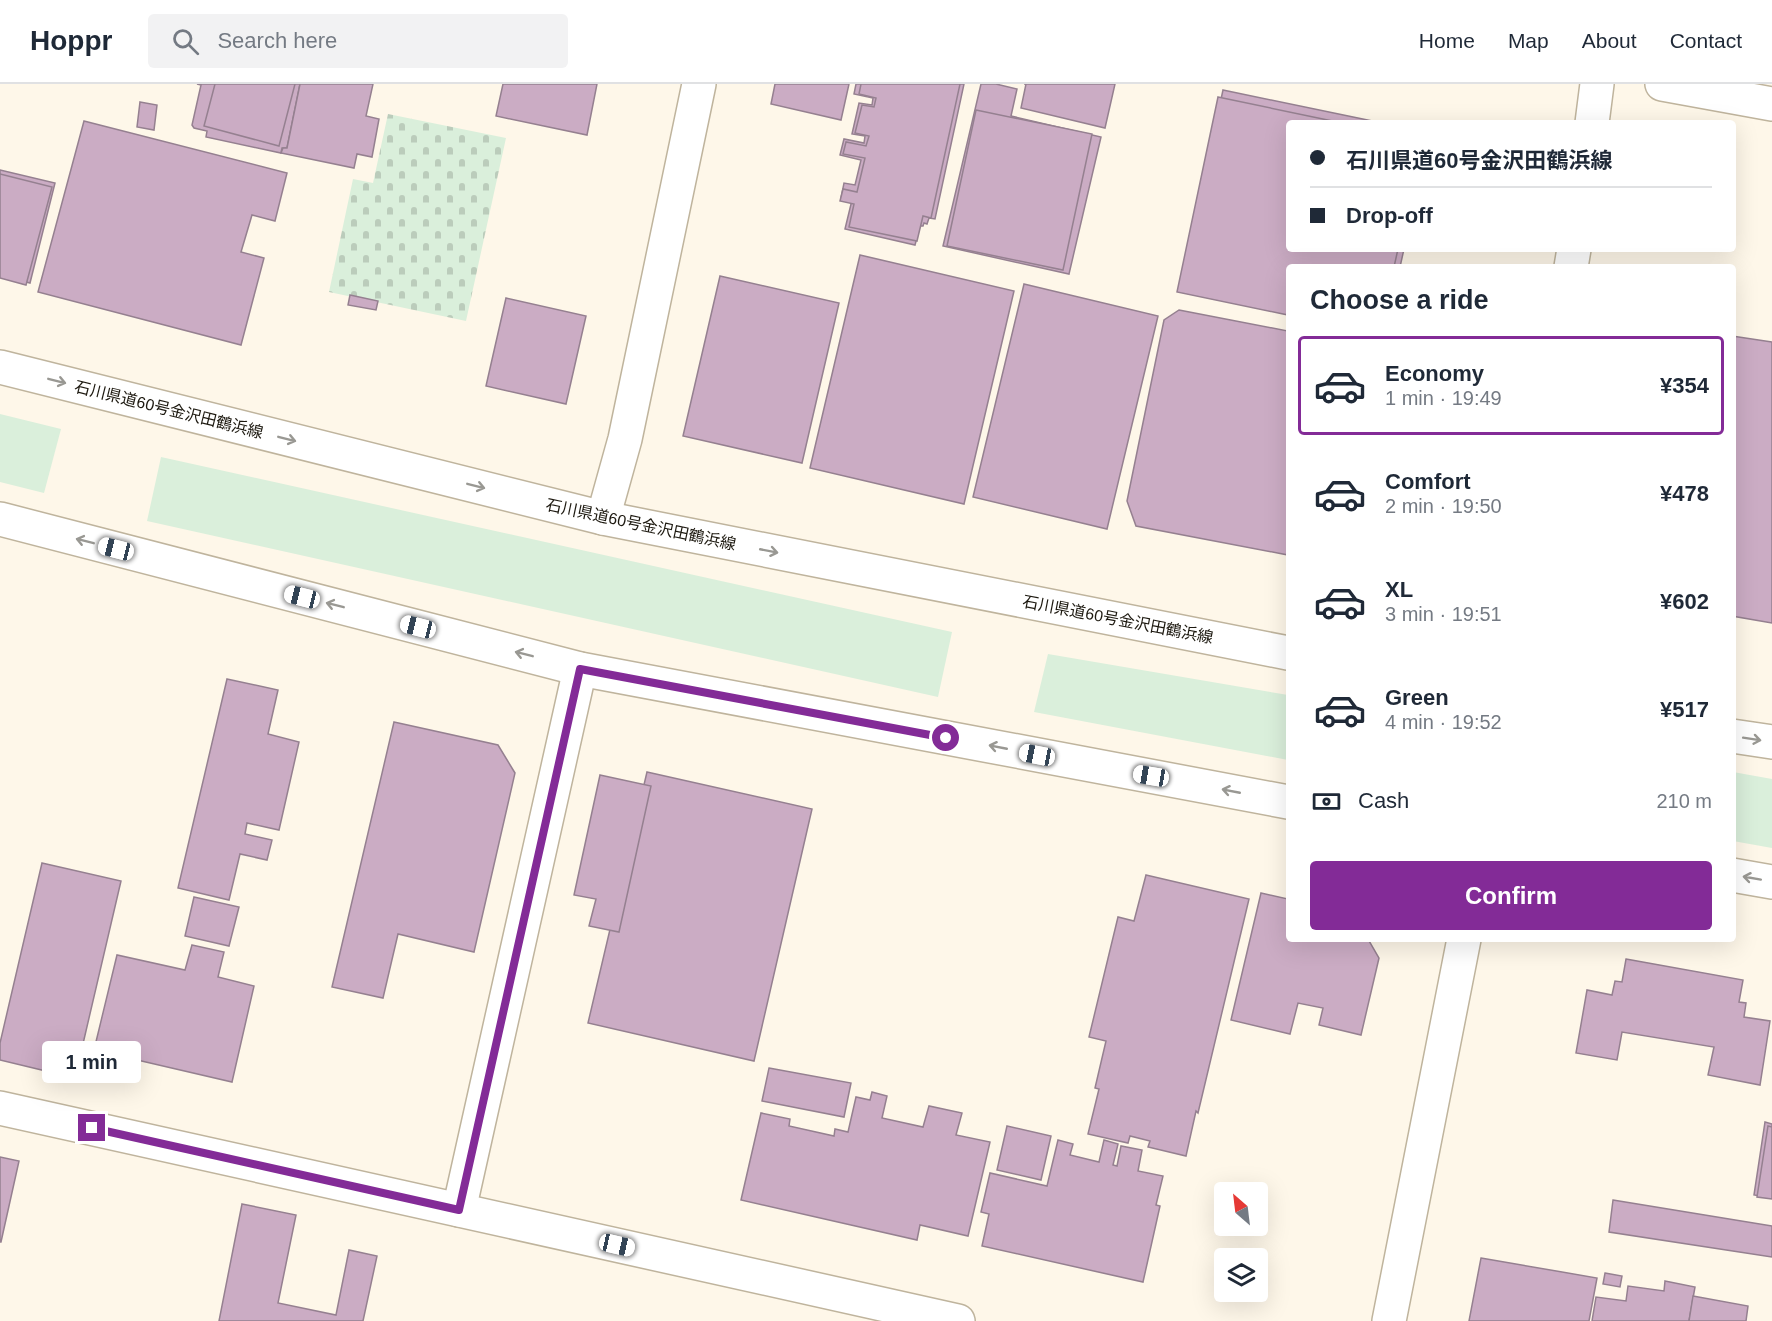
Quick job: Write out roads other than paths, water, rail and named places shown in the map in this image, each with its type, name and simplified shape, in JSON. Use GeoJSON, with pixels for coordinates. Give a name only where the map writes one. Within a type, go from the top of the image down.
{"type":"FeatureCollection","features":[{"type":"Feature","properties":{"kind":"main road"},"geometry":{"type":"LineString","coordinates":[[603,518],[625,439],[699,84]]}},
{"type":"Feature","properties":{"kind":"main road"},"geometry":{"type":"LineString","coordinates":[[1592,120],[1597,84]]}},
{"type":"Feature","properties":{"kind":"main road"},"geometry":{"type":"LineString","coordinates":[[1662,84],[1772,104]]}},
{"type":"Feature","properties":{"kind":"main road","name":"石川県道60号金沢田鶴浜線"},"geometry":{"type":"LineString","coordinates":[[0,367],[603,518],[1286,653]]}},
{"type":"Feature","properties":{"kind":"main road"},"geometry":{"type":"LineString","coordinates":[[0,519],[580,669],[1286,802]]}},
{"type":"Feature","properties":{"kind":"main road"},"geometry":{"type":"LineString","coordinates":[[459,1210],[580,669]]}},
{"type":"Feature","properties":{"kind":"main road"},"geometry":{"type":"LineString","coordinates":[[1736,737],[1772,742]]}},
{"type":"Feature","properties":{"kind":"main road"},"geometry":{"type":"LineString","coordinates":[[1736,876],[1772,882]]}},
{"type":"Feature","properties":{"kind":"main road"},"geometry":{"type":"LineString","coordinates":[[1389,1321],[1463,942]]}},
{"type":"Feature","properties":{"kind":"main road"},"geometry":{"type":"LineString","coordinates":[[0,1108],[957,1321]]}}]}
